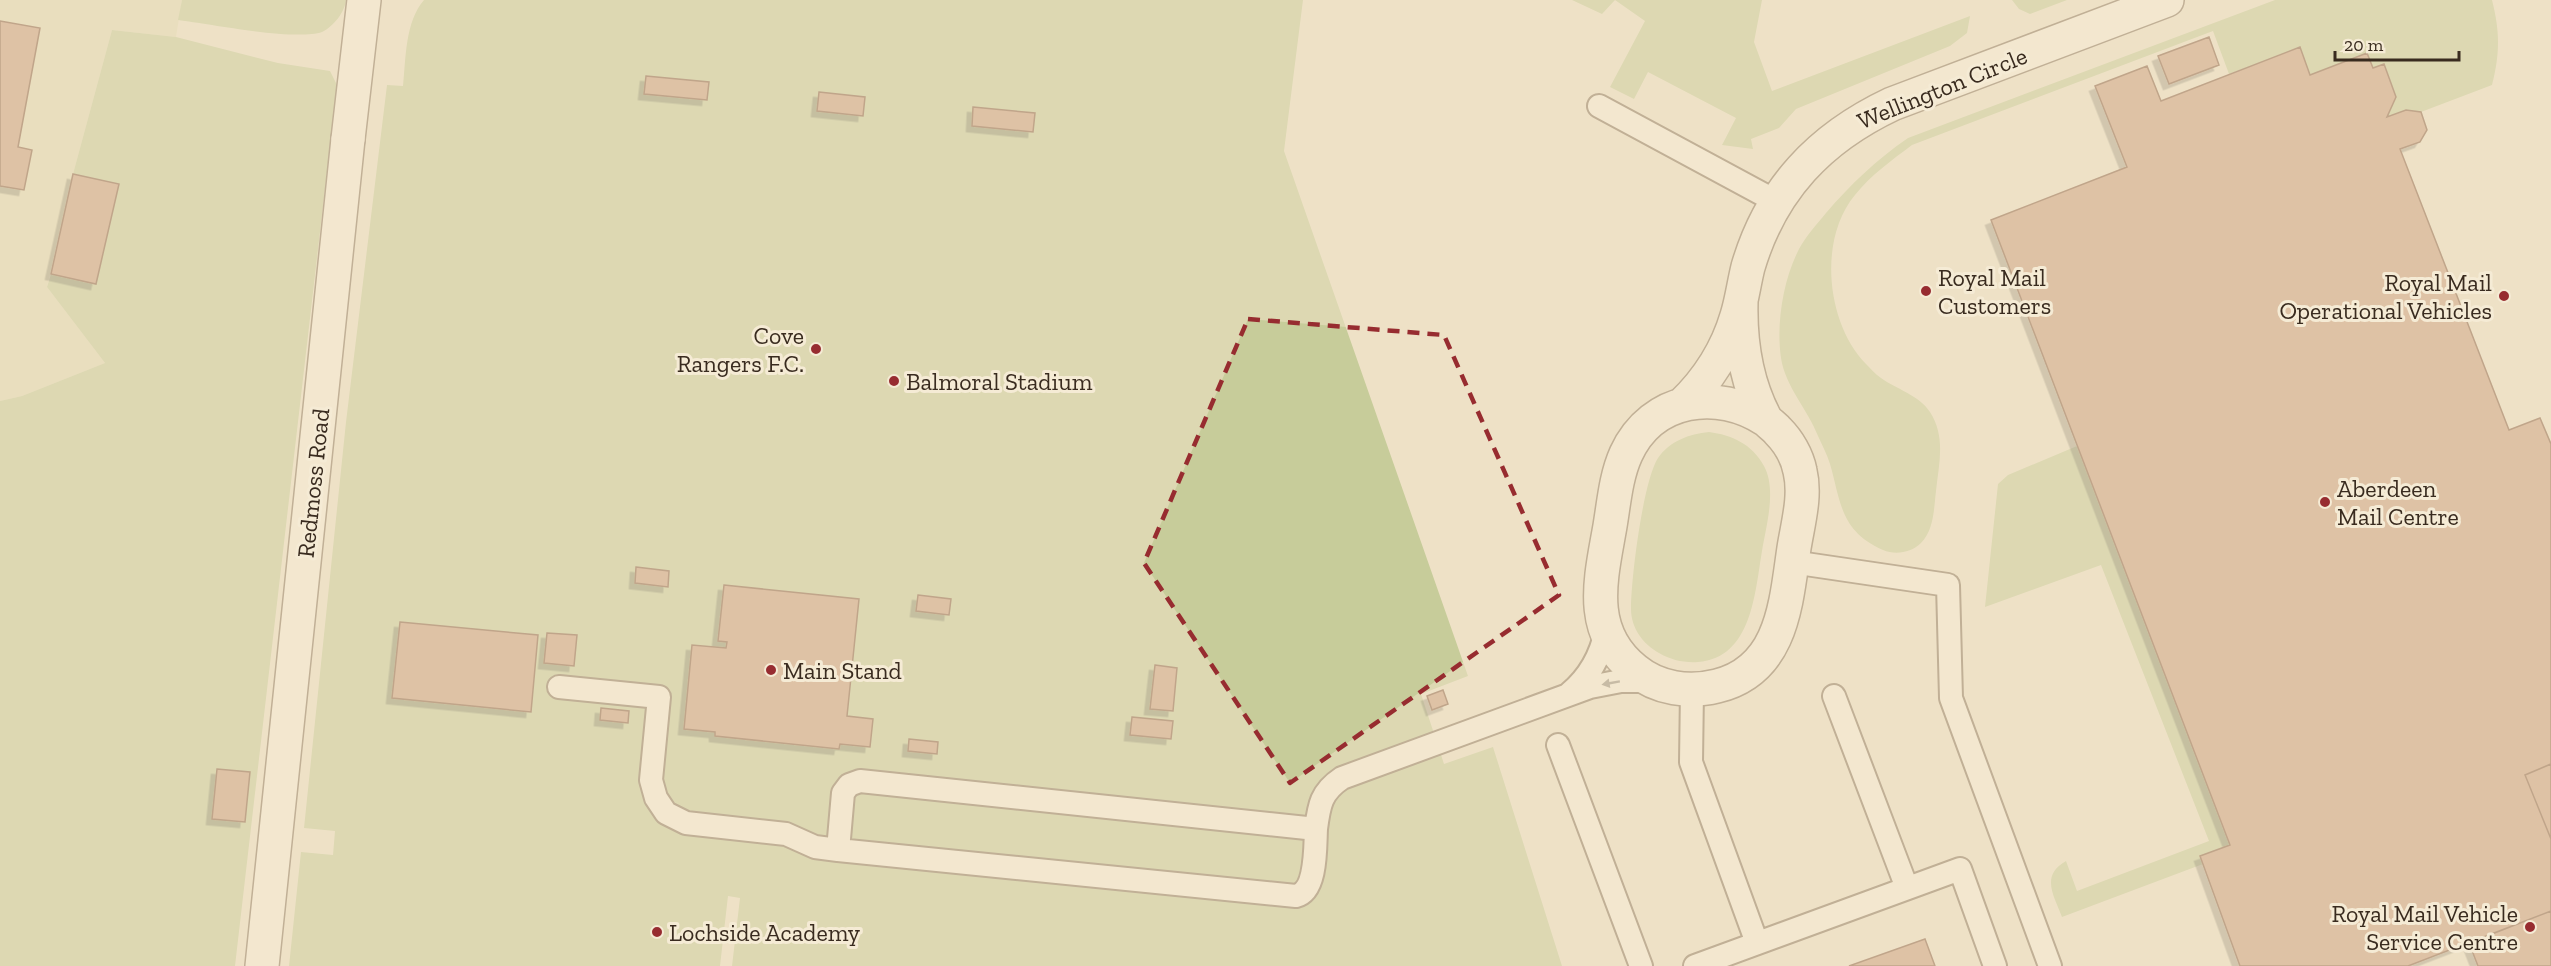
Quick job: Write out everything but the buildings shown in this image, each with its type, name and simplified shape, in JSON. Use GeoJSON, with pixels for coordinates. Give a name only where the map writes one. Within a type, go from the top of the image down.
{"type":"FeatureCollection","features":[{"type":"Feature","properties":{"kind":"street","name":"Redmoss Road"},"geometry":{"type":"LineString","coordinates":[[262,966],[364,0]]}},
{"type":"Feature","properties":{"kind":"street","name":"Wellington Circle"},"geometry":{"type":"LineString","coordinates":[[1682,405],[1717,362],[1734,326],[1753,252],[1777,202],[1810,158],[1856,122],[1892,104],[2167,0]]}},
{"type":"Feature","properties":{"kind":"street","name":"Wellington Circle"},"geometry":{"type":"LineString","coordinates":[[1741,302],[1740,334],[1744,358],[1766,420]]}},
{"type":"Feature","properties":{"kind":"street"},"geometry":{"type":"LineString","coordinates":[[1711,401],[1726,402],[1740,406],[1766,420],[1787,441],[1800,469],[1802,495],[1784,617],[1772,645],[1751,669],[1723,685],[1692,690],[1654,681],[1634,669],[1622,658],[1606,631],[1601,616],[1600,585],[1622,464],[1633,441],[1644,429],[1667,411],[1682,405],[1711,401]]}},
{"type":"Feature","properties":{"kind":"lane"},"geometry":{"type":"LineString","coordinates":[[1599,106],[1777,202]]}},
{"type":"Feature","properties":{"kind":"lane"},"geometry":{"type":"LineString","coordinates":[[1792,562],[1948,585],[1951,698],[2050,966]]}},
{"type":"Feature","properties":{"kind":"lane"},"geometry":{"type":"LineString","coordinates":[[1569,694],[1583,680],[1598,657],[1606,631]]}},
{"type":"Feature","properties":{"kind":"lane"},"geometry":{"type":"LineString","coordinates":[[559,687],[659,697],[651,780],[660,806],[675,819],[697,825],[786,834],[815,847],[838,850],[1296,896],[1306,891],[1311,881],[1321,798],[1327,789],[1342,778],[1569,694],[1611,682],[1654,681]]}},
{"type":"Feature","properties":{"kind":"lane"},"geometry":{"type":"LineString","coordinates":[[1692,690],[1691,762],[1756,944]]}},
{"type":"Feature","properties":{"kind":"lane"},"geometry":{"type":"LineString","coordinates":[[1834,696],[1907,888]]}},
{"type":"Feature","properties":{"kind":"lane"},"geometry":{"type":"LineString","coordinates":[[1558,745],[1641,966]]}},
{"type":"Feature","properties":{"kind":"lane"},"geometry":{"type":"LineString","coordinates":[[838,850],[843,794],[849,785],[860,782],[1316,829]]}},
{"type":"Feature","properties":{"kind":"lane"},"geometry":{"type":"LineString","coordinates":[[1695,966],[1960,869],[1995,966]]}},
{"type":"Feature","properties":{"kind":"highlighted area"},"geometry":{"type":"Polygon","coordinates":[[[1248,319],[1444,335],[1559,595],[1290,783],[1144,563],[1248,319]]]}},
{"type":"Feature","properties":{"kind":"shaded area"},"geometry":{"type":"Polygon","coordinates":[[[0,0],[182,0],[176,37],[112,30],[73,174],[47,287],[105,363],[22,396],[0,401],[0,0]]]}},
{"type":"Feature","properties":{"kind":"green space"},"geometry":{"type":"Polygon","coordinates":[[[182,0],[346,0],[341,14],[326,30],[309,34],[293,34],[252,31],[178,20],[182,0]]]}},
{"type":"Feature","properties":{"kind":"green space","name":"Balmoral Stadium"},"geometry":{"type":"Polygon","coordinates":[[[424,0],[1303,0],[1284,151],[1468,676],[1421,694],[1444,764],[1493,747],[1562,966],[732,966],[740,898],[728,896],[720,966],[289,966],[301,852],[333,855],[335,831],[304,828],[346,422],[387,85],[403,86],[410,29],[424,0]]]}},
{"type":"Feature","properties":{"kind":"green space"},"geometry":{"type":"Polygon","coordinates":[[[1572,0],[1615,0],[1602,14],[1572,0]]]}},
{"type":"Feature","properties":{"kind":"green space"},"geometry":{"type":"Polygon","coordinates":[[[1615,0],[1762,0],[1754,42],[1772,91],[1970,16],[1967,33],[1950,46],[1796,109],[1779,128],[1751,139],[1753,149],[1722,145],[1736,118],[1648,72],[1634,99],[1610,87],[1645,21],[1615,0]]]}},
{"type":"Feature","properties":{"kind":"green space"},"geometry":{"type":"Polygon","coordinates":[[[2012,0],[2067,0],[2030,14],[2019,9],[2012,0]]]}},
{"type":"Feature","properties":{"kind":"green space"},"geometry":{"type":"Polygon","coordinates":[[[2275,0],[2492,0],[2498,42],[2492,85],[2421,112],[2406,110],[2387,117],[2396,97],[2384,64],[2373,68],[2367,53],[2310,75],[2300,48],[2229,74],[2213,31],[1912,145],[1875,174],[1855,195],[1843,213],[1835,234],[1832,281],[1835,304],[1842,326],[1853,347],[1879,376],[1920,401],[1935,421],[1940,441],[1940,460],[1934,511],[1929,532],[1921,543],[1908,551],[1888,552],[1858,534],[1844,514],[1830,464],[1814,426],[1787,378],[1781,358],[1779,331],[1785,288],[1793,261],[1808,235],[1854,182],[1908,138],[2275,0]]]}},
{"type":"Feature","properties":{"kind":"green space"},"geometry":{"type":"Polygon","coordinates":[[[112,30],[176,37],[278,63],[330,71],[337,85],[235,966],[0,966],[0,401],[22,396],[105,363],[47,287],[51,274],[96,284],[118,184],[73,174],[112,30]]]}},
{"type":"Feature","properties":{"kind":"green space"},"geometry":{"type":"Polygon","coordinates":[[[1709,432],[1726,435],[1741,442],[1759,458],[1770,486],[1769,508],[1753,603],[1740,636],[1730,649],[1716,658],[1688,662],[1659,653],[1639,635],[1633,623],[1631,609],[1633,576],[1647,487],[1658,458],[1680,439],[1709,432]]]}},
{"type":"Feature","properties":{"kind":"green space"},"geometry":{"type":"Polygon","coordinates":[[[2077,446],[2230,845],[2200,856],[2203,864],[2062,917],[2053,894],[2051,880],[2053,873],[2066,861],[2077,891],[2209,841],[2101,565],[1985,607],[1998,484],[2008,475],[2077,446]]]}},
{"type":"Feature","properties":{"kind":"place","name":"Royal Mail Customers"},"geometry":{"type":"Point","coordinates":[1926,291]}},
{"type":"Feature","properties":{"kind":"place","name":"Royal Mail Operational Vehicles"},"geometry":{"type":"Point","coordinates":[2504,296]}},
{"type":"Feature","properties":{"kind":"place","name":"Cove Rangers F.C."},"geometry":{"type":"Point","coordinates":[816,349]}},
{"type":"Feature","properties":{"kind":"place","name":"Balmoral Stadium"},"geometry":{"type":"Point","coordinates":[894,381]}},
{"type":"Feature","properties":{"kind":"place","name":"Aberdeen Mail Centre"},"geometry":{"type":"Point","coordinates":[2325,502]}},
{"type":"Feature","properties":{"kind":"place","name":"Main Stand"},"geometry":{"type":"Point","coordinates":[771,670]}},
{"type":"Feature","properties":{"kind":"place","name":"Royal Mail Vehicle Service Centre"},"geometry":{"type":"Point","coordinates":[2530,927]}},
{"type":"Feature","properties":{"kind":"place","name":"Lochside Academy"},"geometry":{"type":"Point","coordinates":[657,932]}}]}
